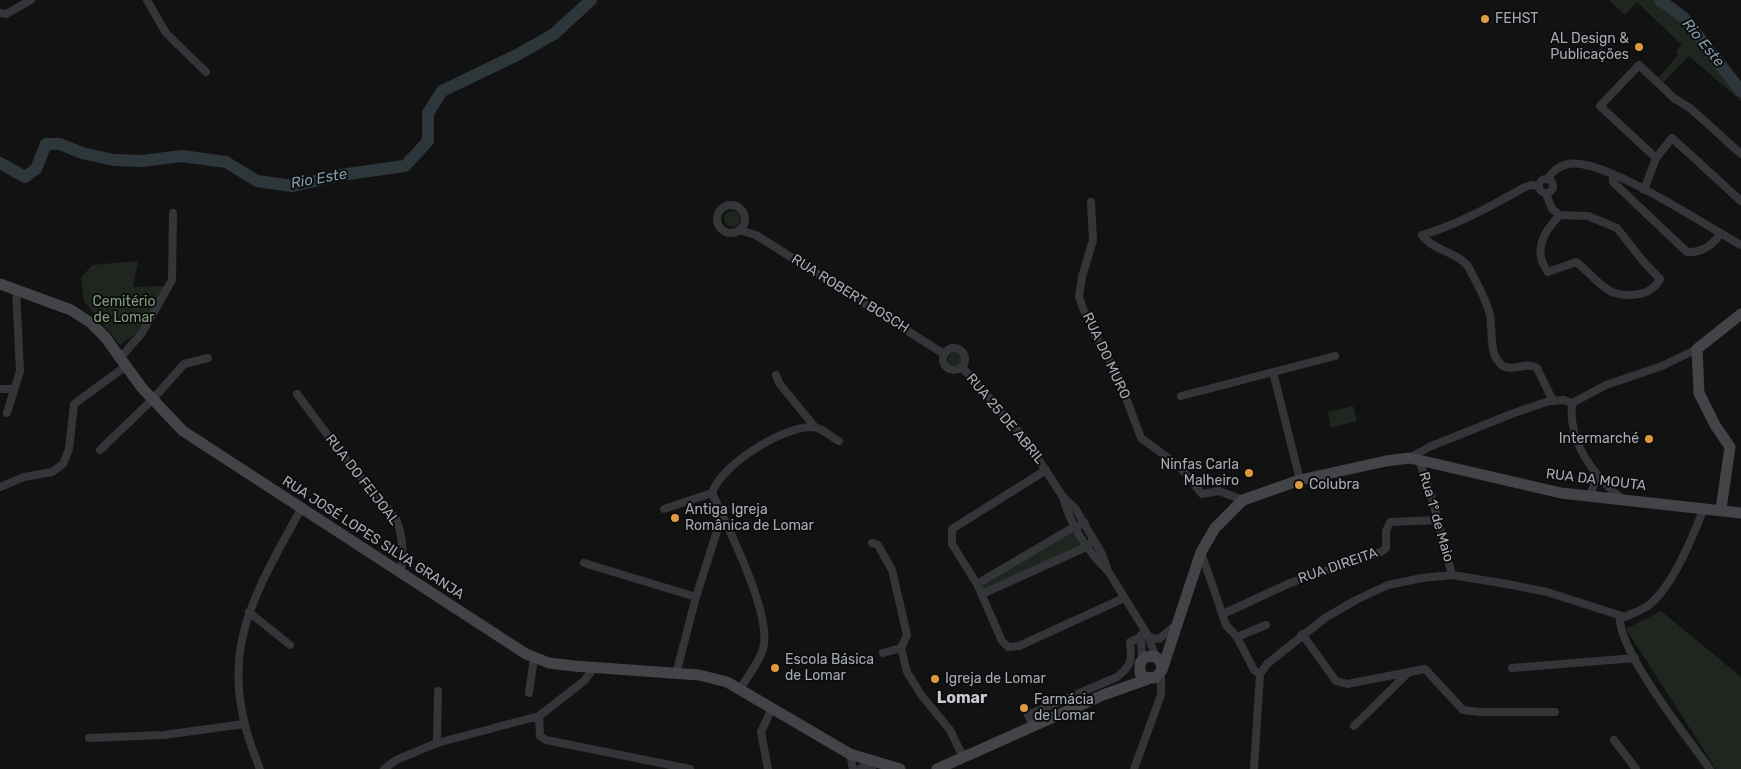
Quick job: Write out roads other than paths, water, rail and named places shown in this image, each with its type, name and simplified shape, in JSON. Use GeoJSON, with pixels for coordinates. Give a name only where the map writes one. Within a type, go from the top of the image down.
{"type":"FeatureCollection","features":[{"type":"Feature","properties":{"kind":"main road","name":"RUA JOSÉ LOPES SILVA GRANJA"},"geometry":{"type":"LineString","coordinates":[[0,284],[71,310],[91,323],[152,400],[183,431],[526,654],[550,662],[593,669],[699,675],[727,682],[850,754],[872,765],[900,769]]}},
{"type":"Feature","properties":{"kind":"main road"},"geometry":{"type":"LineString","coordinates":[[1721,510],[1730,446],[1715,425],[1700,393],[1697,350],[1741,314]]}},
{"type":"Feature","properties":{"kind":"main road"},"geometry":{"type":"LineString","coordinates":[[937,769],[948,767],[1103,695],[1156,675],[1201,552],[1215,528],[1243,500],[1300,480],[1386,461],[1417,457]]}},
{"type":"Feature","properties":{"kind":"main road","name":"RUA DA MOUTA"},"geometry":{"type":"LineString","coordinates":[[1417,457],[1561,493],[1741,513]]}},
{"type":"Feature","properties":{"kind":"main road"},"geometry":{"type":"LineString","coordinates":[[1155,656],[1182,608]]}},
{"type":"Feature","properties":{"kind":"main road"},"geometry":{"type":"LineString","coordinates":[[1103,695],[1125,681],[1148,656],[1155,656],[1161,662],[1156,675]]}},
{"type":"Feature","properties":{"kind":"main road"},"geometry":{"type":"LineString","coordinates":[[1140,664],[1140,673],[1156,675]]}},
{"type":"Feature","properties":{"kind":"street"},"geometry":{"type":"LineString","coordinates":[[0,12],[6,14],[31,0]]}},
{"type":"Feature","properties":{"kind":"street"},"geometry":{"type":"LineString","coordinates":[[146,0],[166,33],[206,72]]}},
{"type":"Feature","properties":{"kind":"street"},"geometry":{"type":"LineString","coordinates":[[1656,158],[1600,106],[1639,65],[1675,99],[1690,108],[1741,154]]}},
{"type":"Feature","properties":{"kind":"street"},"geometry":{"type":"LineString","coordinates":[[1644,190],[1656,158],[1672,138],[1741,201]]}},
{"type":"Feature","properties":{"kind":"street"},"geometry":{"type":"LineString","coordinates":[[1539,186],[1559,166],[1570,163],[1587,165],[1613,174],[1644,190],[1741,245]]}},
{"type":"Feature","properties":{"kind":"street"},"geometry":{"type":"LineString","coordinates":[[1613,174],[1613,182],[1687,252],[1695,252],[1708,247],[1720,234]]}},
{"type":"Feature","properties":{"kind":"street"},"geometry":{"type":"LineString","coordinates":[[1546,194],[1552,192],[1554,187],[1552,181],[1547,179]]}},
{"type":"Feature","properties":{"kind":"street"},"geometry":{"type":"LineString","coordinates":[[1539,186],[1541,191],[1546,194],[1552,209],[1560,214],[1588,216],[1617,228],[1642,260],[1660,279],[1658,282],[1646,293],[1615,295],[1603,287],[1576,262],[1548,272],[1539,254],[1541,242],[1544,233],[1560,214]]}},
{"type":"Feature","properties":{"kind":"street"},"geometry":{"type":"LineString","coordinates":[[1539,186],[1525,187],[1472,216],[1422,235],[1464,261],[1468,266],[1490,313],[1493,345],[1500,362],[1508,368],[1525,365],[1537,368],[1553,401]]}},
{"type":"Feature","properties":{"kind":"street","name":"RUA DO MURO"},"geometry":{"type":"LineString","coordinates":[[1091,202],[1093,240],[1082,276],[1079,296],[1094,333],[1117,374],[1144,442],[1179,466],[1202,494],[1219,491],[1243,500]]}},
{"type":"Feature","properties":{"kind":"street","name":"RUA ROBERT BOSCH"},"geometry":{"type":"LineString","coordinates":[[756,235],[742,209],[734,205],[725,206],[719,213],[718,221],[721,228],[729,232],[739,230],[756,235],[944,354],[943,361],[946,367],[952,370],[962,368]]}},
{"type":"Feature","properties":{"kind":"street"},"geometry":{"type":"LineString","coordinates":[[0,487],[24,477],[52,472],[62,464],[69,449],[74,404],[123,362],[172,280],[173,213]]}},
{"type":"Feature","properties":{"kind":"street"},"geometry":{"type":"LineString","coordinates":[[739,230],[743,226],[745,217]]}},
{"type":"Feature","properties":{"kind":"street"},"geometry":{"type":"LineString","coordinates":[[8,413],[20,371],[16,290]]}},
{"type":"Feature","properties":{"kind":"street"},"geometry":{"type":"LineString","coordinates":[[944,354],[951,348],[961,349],[966,358],[962,368]]}},
{"type":"Feature","properties":{"kind":"street"},"geometry":{"type":"LineString","coordinates":[[1417,457],[1466,432],[1553,401],[1564,400],[1572,403],[1606,384],[1662,366],[1697,350]]}},
{"type":"Feature","properties":{"kind":"street"},"geometry":{"type":"LineString","coordinates":[[1181,396],[1334,356]]}},
{"type":"Feature","properties":{"kind":"street"},"geometry":{"type":"LineString","coordinates":[[100,450],[152,400],[184,364],[208,358]]}},
{"type":"Feature","properties":{"kind":"street","name":"RUA 25 DE ABRIL"},"geometry":{"type":"LineString","coordinates":[[962,368],[1026,440],[1063,497],[1075,508],[1102,554],[1108,571],[1140,625],[1155,656]]}},
{"type":"Feature","properties":{"kind":"street"},"geometry":{"type":"LineString","coordinates":[[1273,372],[1300,480]]}},
{"type":"Feature","properties":{"kind":"street"},"geometry":{"type":"LineString","coordinates":[[776,376],[814,426],[838,441]]}},
{"type":"Feature","properties":{"kind":"street"},"geometry":{"type":"LineString","coordinates":[[0,389],[14,389]]}},
{"type":"Feature","properties":{"kind":"street","name":"RUA DO FEIJOAL"},"geometry":{"type":"LineString","coordinates":[[297,394],[347,461],[395,517],[400,527],[403,550],[401,574]]}},
{"type":"Feature","properties":{"kind":"street"},"geometry":{"type":"LineString","coordinates":[[1572,403],[1572,427],[1582,454],[1606,485],[1622,499]]}},
{"type":"Feature","properties":{"kind":"street"},"geometry":{"type":"LineString","coordinates":[[664,509],[712,493],[720,478],[752,451],[772,438],[792,430],[814,426]]}},
{"type":"Feature","properties":{"kind":"street","name":"Rua 1º de Maio"},"geometry":{"type":"LineString","coordinates":[[1417,457],[1438,520],[1452,575]]}},
{"type":"Feature","properties":{"kind":"street"},"geometry":{"type":"LineString","coordinates":[[1046,470],[952,530],[952,544],[977,584],[1002,641],[1008,647],[1019,646],[1124,598]]}},
{"type":"Feature","properties":{"kind":"street"},"geometry":{"type":"LineString","coordinates":[[1590,496],[1595,481],[1594,470]]}},
{"type":"Feature","properties":{"kind":"street"},"geometry":{"type":"LineString","coordinates":[[712,493],[753,584],[765,640],[763,651],[740,689]]}},
{"type":"Feature","properties":{"kind":"street","name":"RUA 25 DE ABRIL"},"geometry":{"type":"LineString","coordinates":[[1063,497],[1066,510],[1087,546],[1108,571]]}},
{"type":"Feature","properties":{"kind":"street"},"geometry":{"type":"LineString","coordinates":[[1254,769],[1260,674],[1267,664],[1302,634],[1325,618],[1388,585],[1452,575],[1547,592],[1625,617],[1650,604],[1672,576],[1684,556],[1704,508]]}},
{"type":"Feature","properties":{"kind":"street"},"geometry":{"type":"LineString","coordinates":[[260,769],[244,724],[237,672],[249,612],[263,578],[301,509]]}},
{"type":"Feature","properties":{"kind":"street","name":"RUA DIREITA"},"geometry":{"type":"LineString","coordinates":[[1222,614],[1290,583],[1381,552],[1386,548],[1386,531],[1390,522],[1438,520]]}},
{"type":"Feature","properties":{"kind":"street"},"geometry":{"type":"LineString","coordinates":[[676,674],[696,597],[717,531],[724,521]]}},
{"type":"Feature","properties":{"kind":"street"},"geometry":{"type":"LineString","coordinates":[[977,584],[1075,526],[1085,523]]}},
{"type":"Feature","properties":{"kind":"street"},"geometry":{"type":"LineString","coordinates":[[982,594],[1087,546],[1094,540]]}},
{"type":"Feature","properties":{"kind":"street"},"geometry":{"type":"LineString","coordinates":[[872,544],[878,545],[892,570],[907,635],[901,648],[907,672],[950,730],[960,751],[966,757]]}},
{"type":"Feature","properties":{"kind":"street"},"geometry":{"type":"LineString","coordinates":[[1201,552],[1226,625],[1237,637],[1254,670],[1260,674]]}},
{"type":"Feature","properties":{"kind":"street"},"geometry":{"type":"LineString","coordinates":[[584,564],[696,597]]}},
{"type":"Feature","properties":{"kind":"street"},"geometry":{"type":"LineString","coordinates":[[249,612],[290,645]]}},
{"type":"Feature","properties":{"kind":"street"},"geometry":{"type":"LineString","coordinates":[[1620,616],[1619,625],[1623,638],[1649,682],[1710,769]]}},
{"type":"Feature","properties":{"kind":"street"},"geometry":{"type":"LineString","coordinates":[[1237,637],[1266,625]]}},
{"type":"Feature","properties":{"kind":"street"},"geometry":{"type":"LineString","coordinates":[[1034,727],[1028,715],[1117,676],[1128,668],[1131,659],[1130,642],[1145,637],[1160,639],[1172,628]]}},
{"type":"Feature","properties":{"kind":"street"},"geometry":{"type":"LineString","coordinates":[[1302,634],[1336,681],[1347,684],[1425,669],[1463,710],[1480,712],[1555,712]]}},
{"type":"Feature","properties":{"kind":"street"},"geometry":{"type":"LineString","coordinates":[[1140,664],[1145,637]]}},
{"type":"Feature","properties":{"kind":"street"},"geometry":{"type":"LineString","coordinates":[[883,653],[901,648]]}},
{"type":"Feature","properties":{"kind":"street"},"geometry":{"type":"LineString","coordinates":[[528,693],[534,657]]}},
{"type":"Feature","properties":{"kind":"street"},"geometry":{"type":"LineString","coordinates":[[1512,668],[1635,658]]}},
{"type":"Feature","properties":{"kind":"street"},"geometry":{"type":"LineString","coordinates":[[384,769],[396,760],[438,743],[539,716],[584,680],[593,669]]}},
{"type":"Feature","properties":{"kind":"street"},"geometry":{"type":"LineString","coordinates":[[1354,726],[1408,672]]}},
{"type":"Feature","properties":{"kind":"street"},"geometry":{"type":"LineString","coordinates":[[1134,769],[1156,707],[1156,675]]}},
{"type":"Feature","properties":{"kind":"street"},"geometry":{"type":"LineString","coordinates":[[438,691],[438,743]]}},
{"type":"Feature","properties":{"kind":"street"},"geometry":{"type":"LineString","coordinates":[[768,769],[761,732],[772,708]]}},
{"type":"Feature","properties":{"kind":"street"},"geometry":{"type":"LineString","coordinates":[[539,716],[540,736],[546,740],[690,769]]}},
{"type":"Feature","properties":{"kind":"street"},"geometry":{"type":"LineString","coordinates":[[89,738],[164,735],[244,724]]}},
{"type":"Feature","properties":{"kind":"street"},"geometry":{"type":"LineString","coordinates":[[1614,740],[1636,769]]}},
{"type":"Feature","properties":{"kind":"street"},"geometry":{"type":"LineString","coordinates":[[850,754],[853,769]]}},
{"type":"Feature","properties":{"kind":"street"},"geometry":{"type":"LineString","coordinates":[[860,769],[872,765]]}},
{"type":"Feature","properties":{"kind":"waterway","name":"Rio Este"},"geometry":{"type":"LineString","coordinates":[[0,163],[25,177],[36,169],[46,144],[60,144],[82,153],[114,160],[142,161],[182,156],[226,162],[257,181],[293,186],[340,175],[405,166],[428,141],[428,113],[442,91],[517,55],[554,34],[591,0]]}},
{"type":"Feature","properties":{"kind":"waterway","name":"Rio Este"},"geometry":{"type":"LineString","coordinates":[[1660,0],[1683,17],[1741,91]]}},
{"type":"Feature","properties":{"kind":"place","name":"FEHST"},"geometry":{"type":"Point","coordinates":[1485,19]}},
{"type":"Feature","properties":{"kind":"place","name":"AL Design & Publicações"},"geometry":{"type":"Point","coordinates":[1639,47]}},
{"type":"Feature","properties":{"kind":"place","name":"Intermarché"},"geometry":{"type":"Point","coordinates":[1649,439]}},
{"type":"Feature","properties":{"kind":"place","name":"Ninfas Carla Malheiro"},"geometry":{"type":"Point","coordinates":[1249,473]}},
{"type":"Feature","properties":{"kind":"place","name":"Colubra"},"geometry":{"type":"Point","coordinates":[1299,485]}},
{"type":"Feature","properties":{"kind":"place","name":"Antiga Igreja Românica de Lomar"},"geometry":{"type":"Point","coordinates":[675,518]}},
{"type":"Feature","properties":{"kind":"place","name":"Escola Básica de Lomar"},"geometry":{"type":"Point","coordinates":[775,668]}},
{"type":"Feature","properties":{"kind":"place","name":"Igreja de Lomar"},"geometry":{"type":"Point","coordinates":[935,679]}},
{"type":"Feature","properties":{"kind":"place","name":"Farmácia de Lomar"},"geometry":{"type":"Point","coordinates":[1024,708]}},
{"type":"Feature","properties":{"kind":"district","name":"Lomar"},"geometry":{"type":"Point","coordinates":[962,698]}},
{"type":"Feature","properties":{"kind":"park label","name":"Cemitério de Lomar"},"geometry":{"type":"Point","coordinates":[124,310]}}]}
